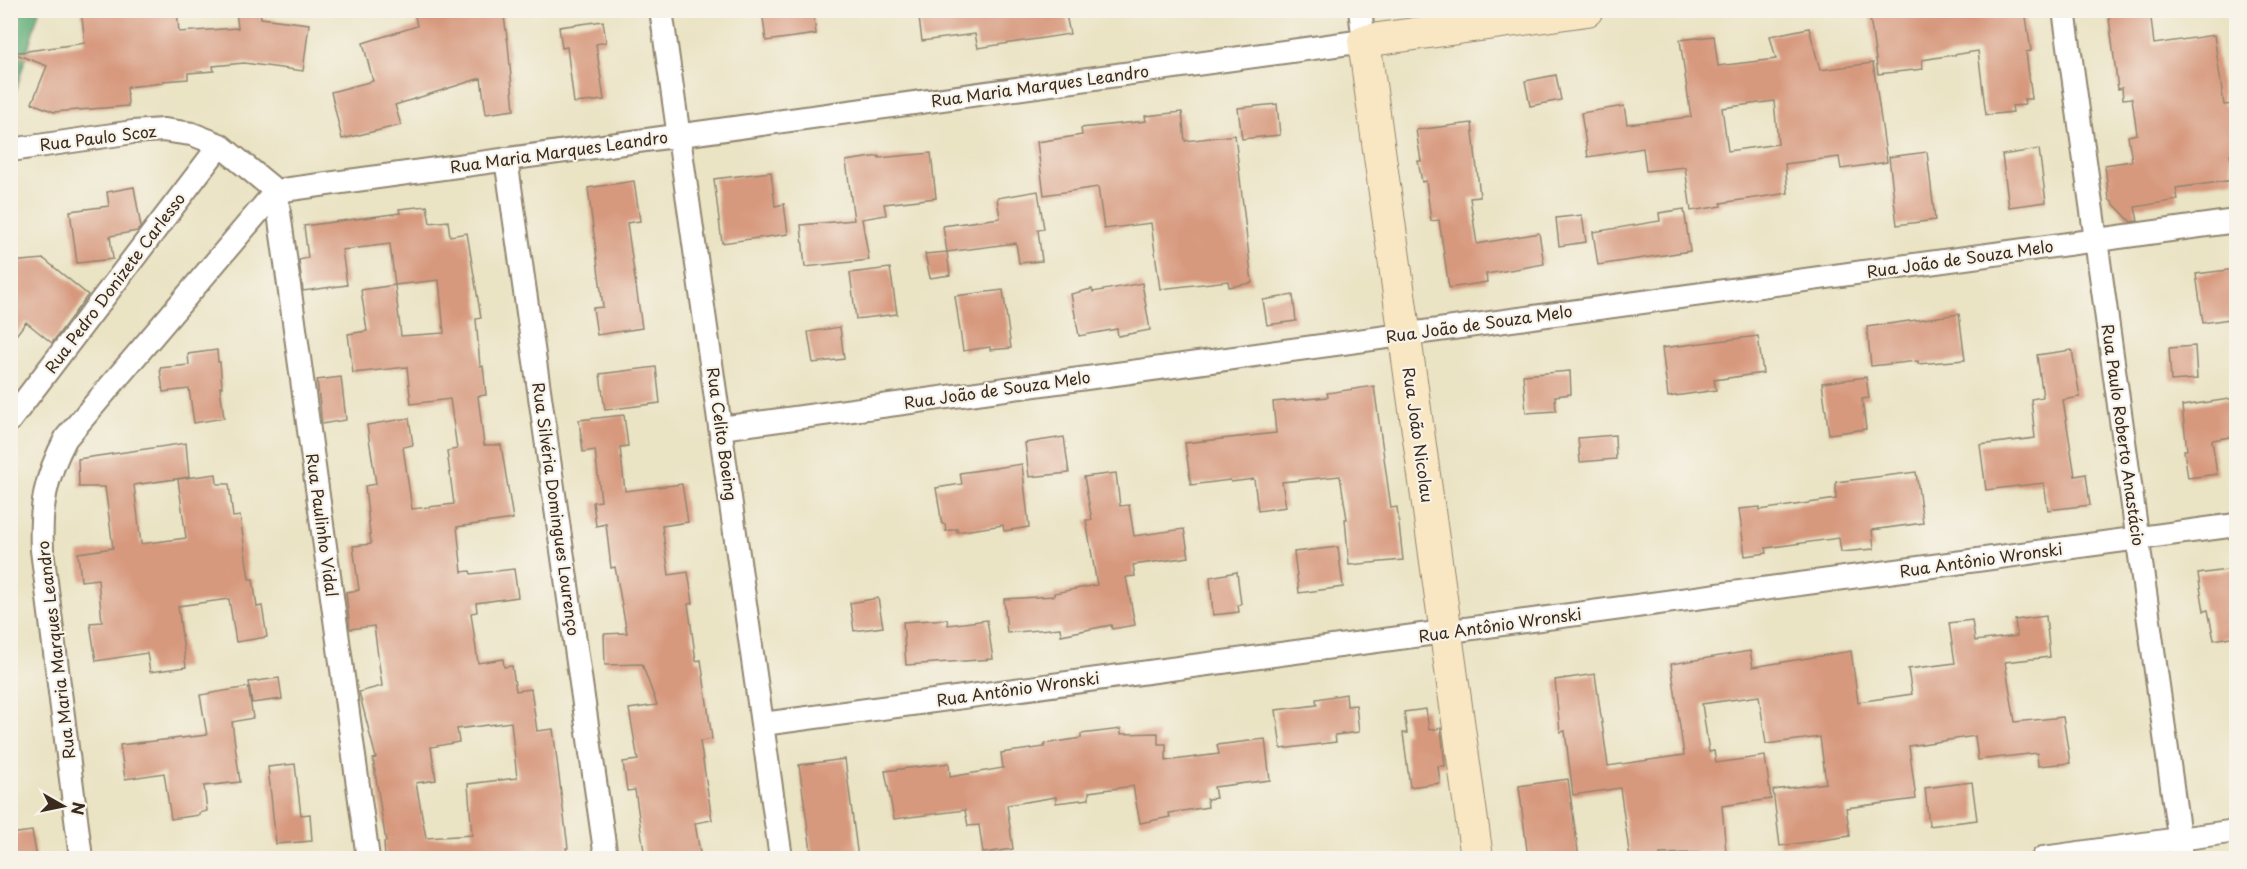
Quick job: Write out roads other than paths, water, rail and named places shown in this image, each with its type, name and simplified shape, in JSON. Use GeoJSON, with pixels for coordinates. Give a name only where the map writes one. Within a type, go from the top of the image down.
{"type":"FeatureCollection","features":[{"type":"Feature","properties":{"kind":"street","name":"Rua Celito Boeing"},"geometry":{"type":"LineString","coordinates":[[662,10],[782,858]]}},
{"type":"Feature","properties":{"kind":"street","name":"Rua João Nicolau"},"geometry":{"type":"LineString","coordinates":[[1360,10],[1477,858]]}},
{"type":"Feature","properties":{"kind":"street","name":"Rua Maria Marques Leandro"},"geometry":{"type":"LineString","coordinates":[[81,858],[42,550],[41,521],[52,464],[66,438],[276,191],[1587,10]]}},
{"type":"Feature","properties":{"kind":"street","name":"Rua Paulo Roberto Anastácio"},"geometry":{"type":"LineString","coordinates":[[2064,10],[2180,849]]}},
{"type":"Feature","properties":{"kind":"street","name":"Rua Paulo Scoz"},"geometry":{"type":"LineString","coordinates":[[11,150],[134,132],[163,130],[192,134],[220,145],[276,191]]}},
{"type":"Feature","properties":{"kind":"street","name":"Rua Pedro Donizete Carlesso"},"geometry":{"type":"LineString","coordinates":[[10,420],[220,145]]}},
{"type":"Feature","properties":{"kind":"street","name":"Rua Silvéria Domingues Lourenço"},"geometry":{"type":"LineString","coordinates":[[507,159],[606,858]]}},
{"type":"Feature","properties":{"kind":"street","name":"Rua Paulinho Vidal"},"geometry":{"type":"LineString","coordinates":[[276,191],[368,858]]}},
{"type":"Feature","properties":{"kind":"street","name":"Rua João de Souza Melo"},"geometry":{"type":"LineString","coordinates":[[721,428],[2236,221]]}},
{"type":"Feature","properties":{"kind":"street","name":"Rua Antônio Wronski"},"geometry":{"type":"LineString","coordinates":[[763,724],[2236,525]]}},
{"type":"Feature","properties":{"kind":"street"},"geometry":{"type":"LineString","coordinates":[[2043,858],[2180,849],[2236,831]]}},
{"type":"Feature","properties":{"kind":"waterway"},"geometry":{"type":"LineString","coordinates":[[10,28],[16,10]]}}]}
